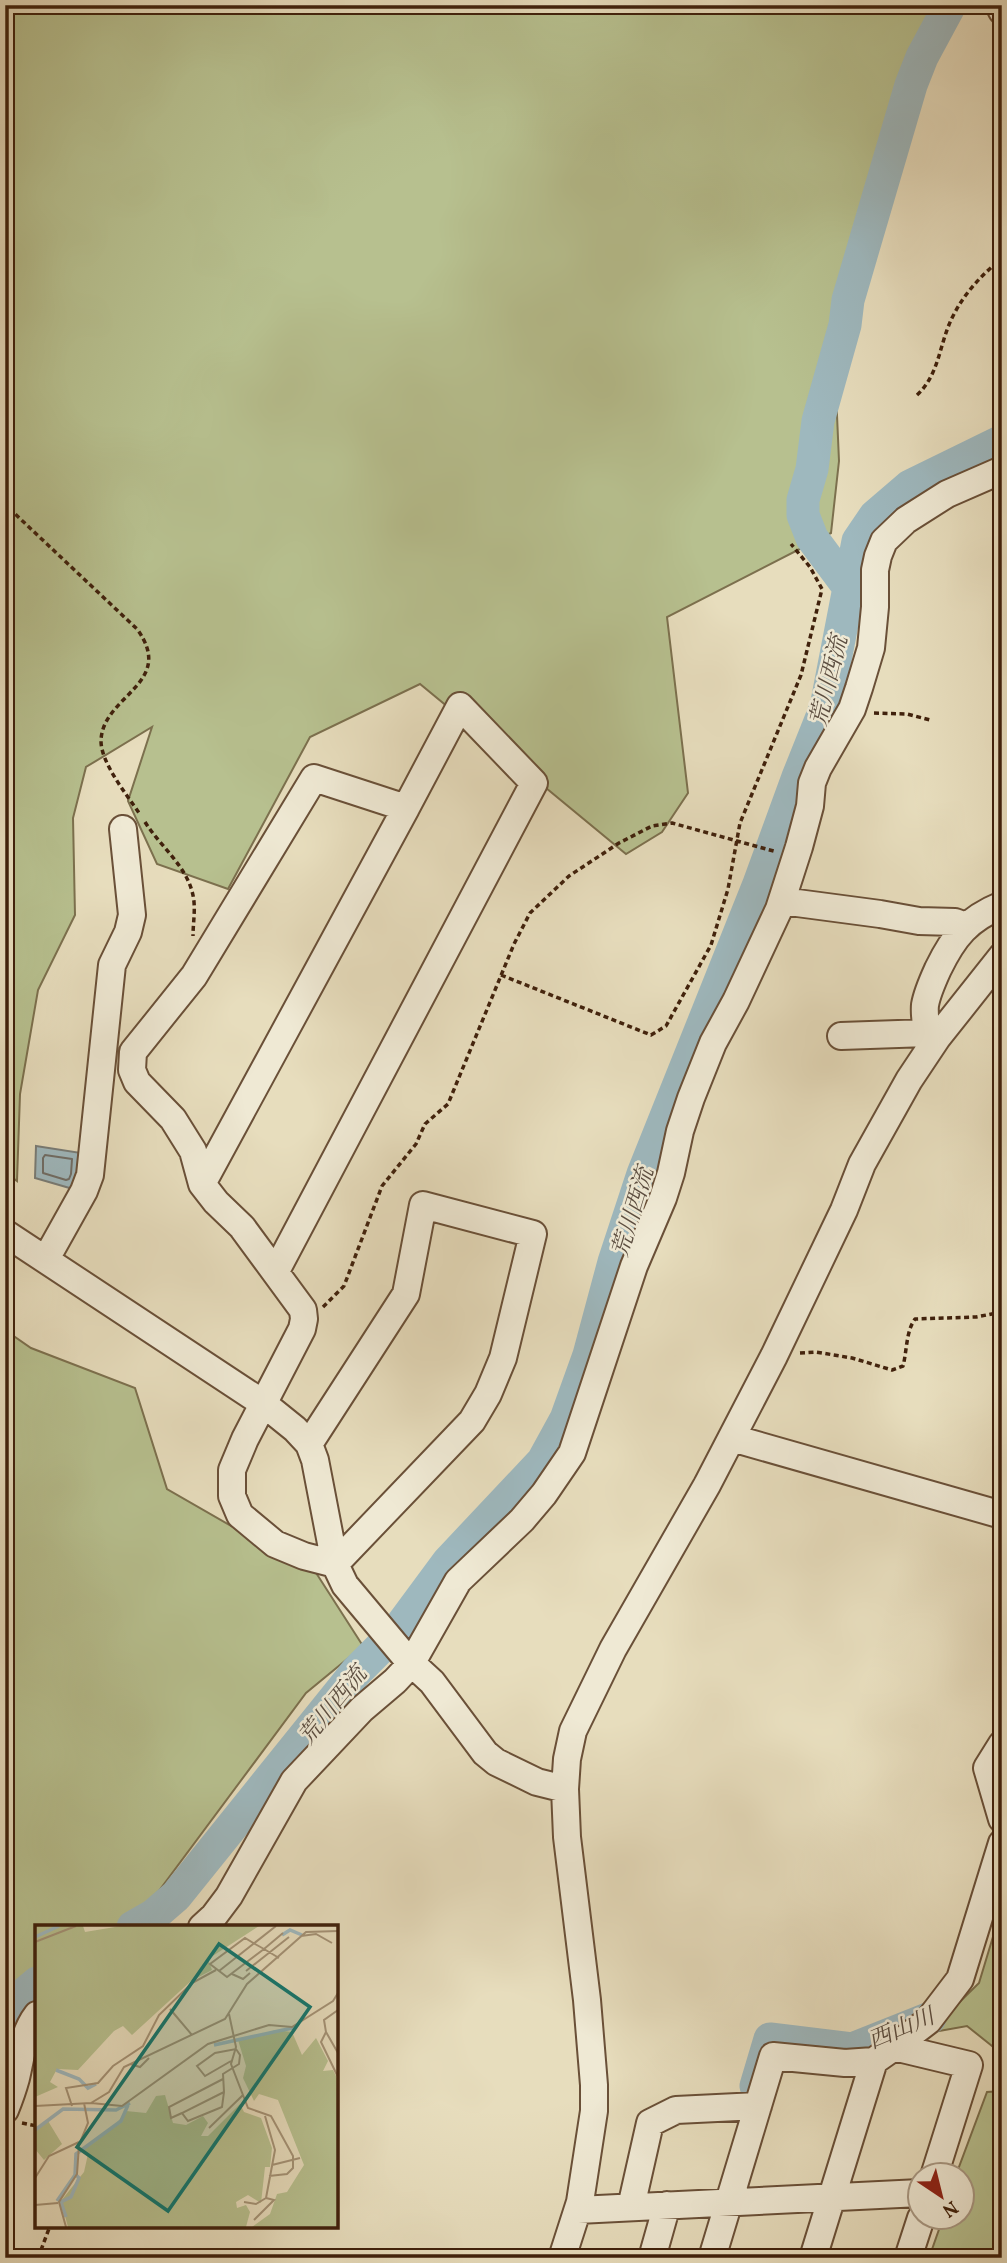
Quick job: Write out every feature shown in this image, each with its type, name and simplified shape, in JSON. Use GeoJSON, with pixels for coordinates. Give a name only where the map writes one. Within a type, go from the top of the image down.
{"type":"FeatureCollection","features":[{"type":"Feature","properties":{"kind":"street"},"geometry":{"type":"LineString","coordinates":[[999,5],[1002,11]]}},
{"type":"Feature","properties":{"kind":"street"},"geometry":{"type":"LineString","coordinates":[[204,1925],[229,1896],[294,1781],[362,1709],[396,1681],[458,1581],[522,1520],[550,1486],[572,1453],[634,1266],[663,1198],[691,1098],[713,1043],[782,901],[810,806],[812,783],[818,768],[852,709],[871,648],[875,570],[884,541],[906,520],[947,494],[1002,470]]}},
{"type":"Feature","properties":{"kind":"street"},"geometry":{"type":"LineString","coordinates":[[202,1184],[460,706],[534,783],[276,1271]]}},
{"type":"Feature","properties":{"kind":"street"},"geometry":{"type":"LineString","coordinates":[[335,1564],[304,1556],[275,1544],[240,1515],[232,1496],[232,1470],[245,1439],[302,1329],[303,1310],[242,1227],[202,1184],[193,1151],[173,1119],[137,1082],[132,1070],[133,1052],[194,976],[314,778],[405,808]]}},
{"type":"Feature","properties":{"kind":"street"},"geometry":{"type":"LineString","coordinates":[[46,1259],[90,1175],[113,965],[128,932],[132,915],[124,829]]}},
{"type":"Feature","properties":{"kind":"street"},"geometry":{"type":"LineString","coordinates":[[782,901],[919,921],[955,922],[965,926]]}},
{"type":"Feature","properties":{"kind":"street"},"geometry":{"type":"LineString","coordinates":[[932,1035],[925,1005],[946,952],[965,926],[976,917],[1002,905]]}},
{"type":"Feature","properties":{"kind":"street"},"geometry":{"type":"LineString","coordinates":[[562,2258],[578,2210],[594,2111],[587,2000],[567,1837],[566,1759],[573,1731],[613,1649],[732,1438],[844,1210],[862,1164],[932,1035],[1002,956]]}},
{"type":"Feature","properties":{"kind":"street"},"geometry":{"type":"LineString","coordinates":[[841,1037],[932,1035]]}},
{"type":"Feature","properties":{"kind":"street"},"geometry":{"type":"LineString","coordinates":[[309,1444],[406,1294],[423,1205],[533,1234],[503,1358],[488,1394],[472,1421],[335,1564]]}},
{"type":"Feature","properties":{"kind":"street"},"geometry":{"type":"LineString","coordinates":[[5,1233],[264,1404],[295,1429],[309,1444],[315,1460],[335,1564],[345,1585],[409,1661],[432,1682],[485,1753],[496,1762],[537,1782],[565,1789]]}},
{"type":"Feature","properties":{"kind":"street"},"geometry":{"type":"LineString","coordinates":[[732,1438],[1002,1515]]}},
{"type":"Feature","properties":{"kind":"street"},"geometry":{"type":"LineString","coordinates":[[1002,1744],[987,1768],[1002,1819]]}},
{"type":"Feature","properties":{"kind":"street"},"geometry":{"type":"LineString","coordinates":[[813,2258],[830,2198],[884,2054],[928,2021],[960,1979],[1002,1843]]}},
{"type":"Feature","properties":{"kind":"street"},"geometry":{"type":"LineString","coordinates":[[5,2110],[16,2080],[26,2038],[35,2018]]}},
{"type":"Feature","properties":{"kind":"street"},"geometry":{"type":"LineString","coordinates":[[712,2258],[773,2056],[845,2063],[884,2054],[969,2065],[938,2162]]}},
{"type":"Feature","properties":{"kind":"street"},"geometry":{"type":"LineString","coordinates":[[631,2207],[650,2123],[676,2110],[758,2106]]}},
{"type":"Feature","properties":{"kind":"street"},"geometry":{"type":"LineString","coordinates":[[578,2210],[906,2194]]}},
{"type":"Feature","properties":{"kind":"street"},"geometry":{"type":"LineString","coordinates":[[652,2258],[667,2205]]}},
{"type":"Feature","properties":{"kind":"street"},"geometry":{"type":"LineString","coordinates":[[908,2258],[916,2232]]}},
{"type":"Feature","properties":{"kind":"path"},"geometry":{"type":"LineString","coordinates":[[917,395],[928,385],[952,318],[966,293],[1002,258]]}},
{"type":"Feature","properties":{"kind":"path"},"geometry":{"type":"LineString","coordinates":[[5,501],[137,629],[146,641],[149,660],[145,675],[104,724],[101,742],[105,760],[153,835],[182,868],[190,885],[194,903],[192,944]]}},
{"type":"Feature","properties":{"kind":"path"},"geometry":{"type":"LineString","coordinates":[[501,975],[651,1035],[666,1026],[711,945],[728,889],[740,823],[801,675],[822,589],[810,567],[791,544]]}},
{"type":"Feature","properties":{"kind":"path"},"geometry":{"type":"LineString","coordinates":[[852,709],[885,715],[907,714],[930,720]]}},
{"type":"Feature","properties":{"kind":"path"},"geometry":{"type":"LineString","coordinates":[[304,1319],[314,1317],[344,1286],[382,1186],[416,1144],[425,1124],[448,1104],[501,975],[530,913],[569,876],[619,843],[652,826],[672,823],[787,855]]}},
{"type":"Feature","properties":{"kind":"path"},"geometry":{"type":"LineString","coordinates":[[775,1354],[816,1352],[852,1358],[892,1370],[903,1366],[908,1350],[910,1326],[915,1319],[976,1317],[1002,1312]]}},
{"type":"Feature","properties":{"kind":"path"},"geometry":{"type":"LineString","coordinates":[[38,2258],[49,2228]]}},
{"type":"Feature","properties":{"kind":"green space"},"geometry":{"type":"Polygon","coordinates":[[[5,5],[893,5],[897,11],[904,5],[959,5],[895,150],[834,346],[839,461],[831,533],[667,617],[688,793],[662,832],[626,854],[420,684],[310,737],[228,889],[157,864],[128,801],[152,727],[86,767],[73,818],[75,915],[38,990],[20,1094],[17,1181],[5,1172],[5,5]]]}},
{"type":"Feature","properties":{"kind":"green space"},"geometry":{"type":"Polygon","coordinates":[[[5,1330],[31,1348],[135,1388],[167,1489],[259,1542],[311,1565],[363,1646],[306,1693],[138,1919],[126,1925],[35,1925],[35,1972],[7,1987],[5,1330]]]}},
{"type":"Feature","properties":{"kind":"green space"},"geometry":{"type":"Polygon","coordinates":[[[1002,1907],[1002,2054],[967,2026],[928,2033],[979,1983],[1002,1907]]]}},
{"type":"Feature","properties":{"kind":"green space"},"geometry":{"type":"Polygon","coordinates":[[[1002,2091],[1002,2258],[929,2258],[938,2232],[976,2232],[976,2162],[961,2162],[987,2092],[1002,2091]]]}},
{"type":"Feature","properties":{"kind":"water"},"geometry":{"type":"Polygon","coordinates":[[[36,1146],[81,1153],[78,1177],[73,1189],[35,1178],[36,1146]]]}},
{"type":"Feature","properties":{"kind":"waterway"},"geometry":{"type":"LineString","coordinates":[[850,589],[812,538],[803,515],[803,500],[812,469],[818,421],[845,325],[848,300],[911,85],[922,57],[950,5]]}},
{"type":"Feature","properties":{"kind":"waterway","name":"荒川西流"},"geometry":{"type":"LineString","coordinates":[[136,1925],[154,1915],[176,1896],[356,1672],[397,1631],[448,1562],[543,1461],[566,1419],[589,1355],[614,1262],[643,1174],[759,884],[826,707],[858,541],[875,516],[910,486],[1002,441]]}},
{"type":"Feature","properties":{"kind":"waterway","name":"荒川西流"},"geometry":{"type":"LineString","coordinates":[[5,2027],[24,1994],[35,1985]]}},
{"type":"Feature","properties":{"kind":"waterway","name":"西山川"},"geometry":{"type":"LineString","coordinates":[[756,2086],[770,2039],[852,2049],[930,2018]]}}]}
